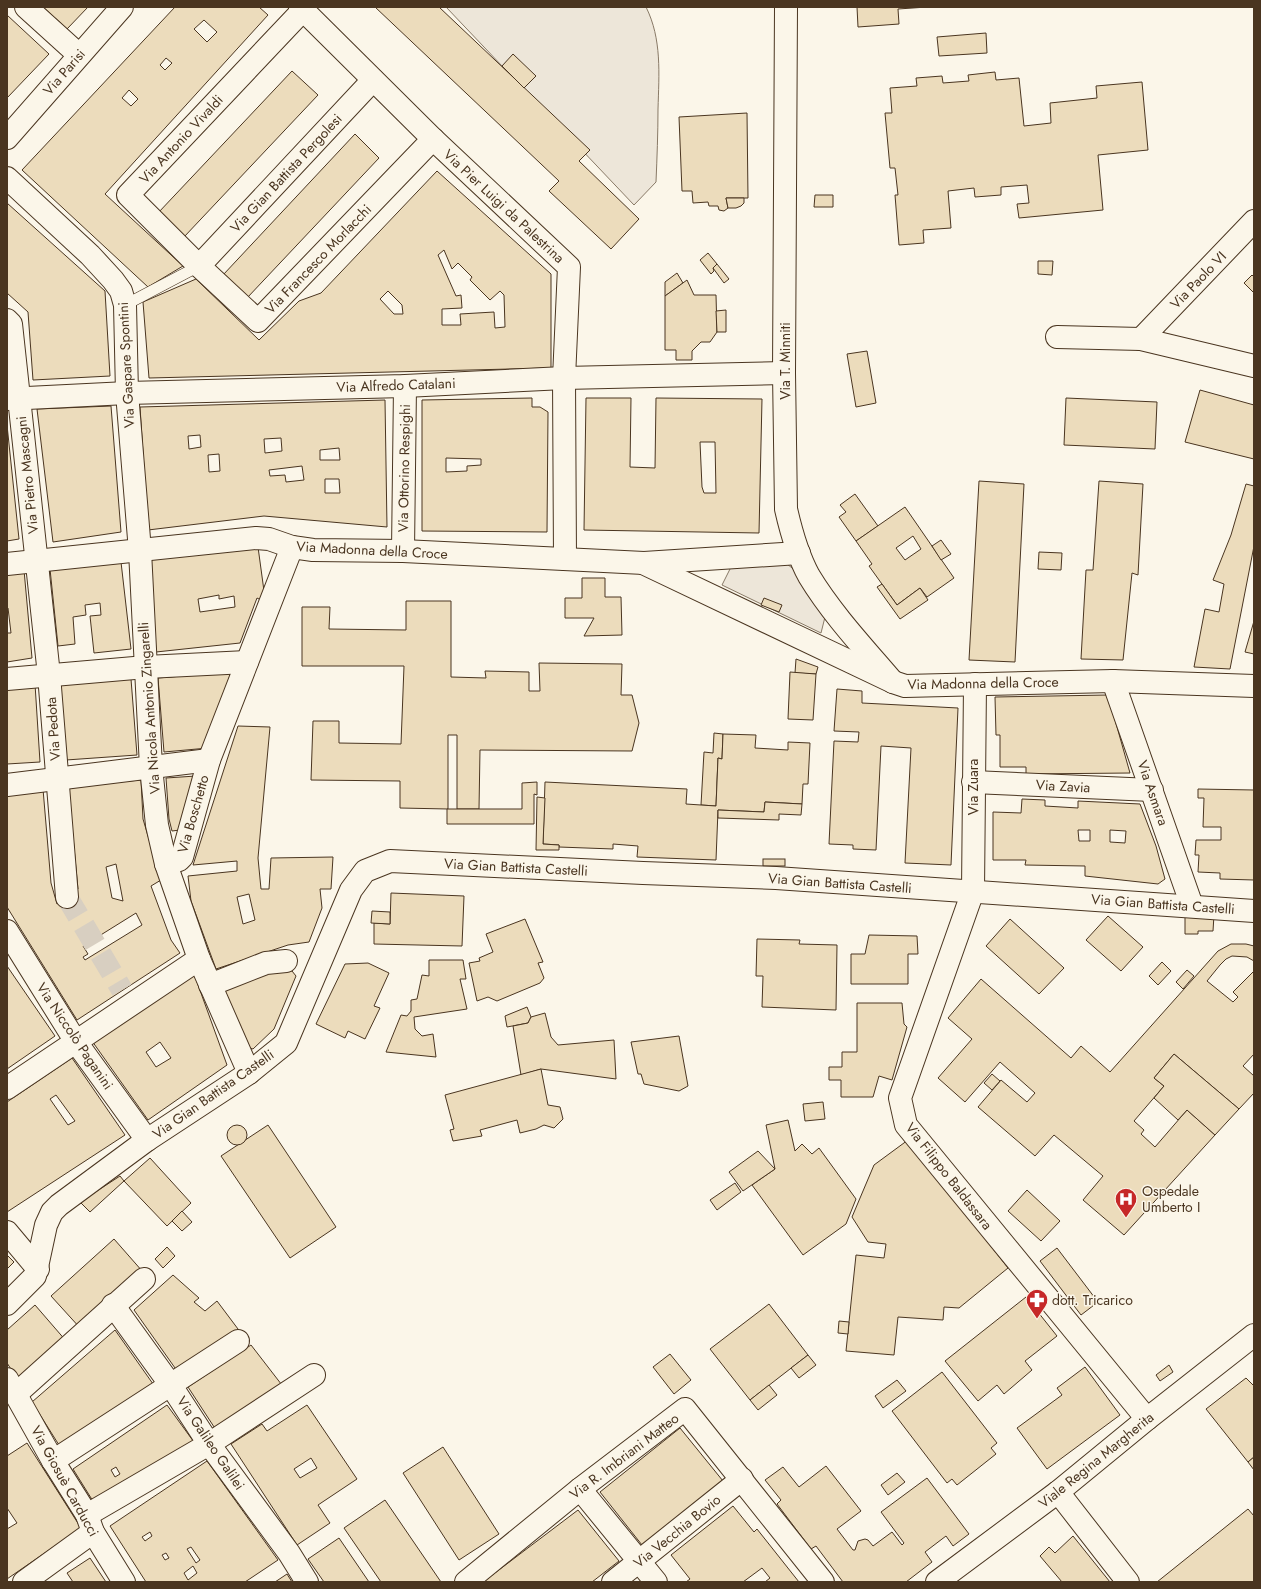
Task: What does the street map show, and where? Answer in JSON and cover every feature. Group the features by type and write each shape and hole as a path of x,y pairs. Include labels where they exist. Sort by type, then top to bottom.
{"street":[{"path":"26,7 79,55"},
{"name":"Via Parisi","path":"7,138 122,7"},
{"name":"Via T. Minniti","path":"786,7 784,373 786,509 790,528 809,575 831,606 892,682"},
{"name":"Via Pier Luigi da Palestrina","path":"301,9 434,139 569,267 564,378 565,559"},
{"name":"Via Antonio Vivaldi","path":"199,266 128,195 301,9"},
{"name":"Via Gian Battista Pergolesi","path":"199,266 373,80"},
{"name":"Via Francesco Morlacchi","path":"199,266 258,320 434,139"},
{"name":"Via Gaspare Spontini","path":"7,178 90,255 121,291 125,305 127,393 140,551"},
{"name":"Via Paolo VI","path":"1141,339 1254,221"},
{"name":"Via Pietro Mascagni","path":"7,320 11,324 13,399 36,561"},
{"path":"1057,337 1141,339 1254,366"},
{"name":"Via Alfredo Catalani","path":"13,399 127,393 405,386 564,378 784,373"},
{"name":"Via Ottorino Respighi","path":"403,551 405,386"},
{"name":"Via Madonna della Croce","path":"7,564 256,538 269,539 292,547 313,550 403,551 644,563 799,553"},
{"name":"Via Boschetto","path":"249,1073 198,959 166,864 179,860 182,856 209,760 292,547"},
{"name":"Via Nicola Antonio Zingarelli","path":"140,551 151,767 157,825 166,864"},
{"name":"Via Pedota","path":"36,561 49,674 56,778 67,897"},
{"name":"Via Madonna della Croce","path":"644,563 892,682 905,686 1113,681 1254,686"},
{"path":"7,679 49,674 146,667 247,662"},
{"name":"Via Asmara","path":"1113,681 1192,906"},
{"name":"Via Zuara","path":"973,891 974,684"},
{"path":"7,785 209,760"},
{"name":"Via Zavia","path":"973,782 1152,790"},
{"name":"Via Gian Battista Castelli","path":"7,1304 35,1276 38,1269 46,1225 52,1212 64,1200 146,1140 249,1073 286,1043 351,890 365,871 390,861 776,878 1254,911"},
{"name":"Via Filippo Baldassara","path":"973,891 900,1098 906,1125 1147,1419"},
{"name":"Via Niccolò Paganini","path":"7,931 76,1042 146,1140"},
{"path":"7,1088 76,1042 127,997 198,959"},
{"path":"210,985 266,963 286,961"},
{"path":"7,1232 38,1269"},
{"path":"12,1386 144,1279"},
{"name":"Via Galileo Galilei","path":"113,1305 170,1384 209,1444 288,1553 307,1582"},
{"name":"Viale Regina Margherita","path":"937,1582 1058,1492 1147,1419 1254,1335"},
{"path":"53,1462 238,1340"},
{"path":"24,1582 90,1524 314,1375"},
{"name":"Via Giosuè Carducci","path":"12,1386 53,1462 124,1582"},
{"name":"Via R. Imbriani Matteo","path":"466,1582 580,1489 685,1409 822,1582"},
{"name":"Via Vecchia Bovio","path":"613,1582 742,1480"},
{"path":"580,1489 656,1582"},
{"path":"1058,1492 1128,1582"}],"lane":[{"path":"125,305 199,266"}],"shaded area":[{"path":"446,7 646,7 655,32 658,57 659,83 656,182 634,205"},
{"path":"787,564 801,575 826,613 821,633 722,585 732,565"}],"building":[{"path":"43,7 88,7 67,29"},
{"path":"175,7 259,7 268,15 105,194 183,266 148,287 22,170","holes":["204,20 217,32 207,42 194,29","166,58 172,63 165,70 160,65","129,90 138,99 131,106 122,98"]},
{"path":"375,7 439,7 590,150 579,161 639,219 611,249 549,191 559,181"},
{"path":"857,7 927,7 898,9 899,24 858,27"},
{"path":"7,15 49,54 7,98"},
{"path":"986,33 987,53 939,56 937,37"},
{"path":"513,54 536,76 524,88 502,66"},
{"path":"292,71 318,95 184,237 158,213"},
{"path":"995,72 996,80 1019,78 1024,126 1051,123 1050,103 1097,98 1096,86 1142,82 1148,150 1098,155 1103,210 1019,218 1017,204 1029,203 1027,185 1001,187 1001,195 975,197 974,188 948,191 951,228 923,230 924,243 899,245 895,195 898,195 895,168 890,168 885,113 892,113 890,88 917,86 916,78 942,76 943,83 969,81 968,75"},
{"path":"747,113 748,198 726,198 728,208 724,211 719,210 718,206 709,206 708,202 693,203 692,191 682,191 679,117"},
{"path":"355,134 379,158 247,298 223,275"},
{"path":"437,171 551,274 551,368 149,378 143,302 196,279 259,340 299,301 321,293","holes":["444,250 452,269 458,263 472,277 470,280 490,300 500,291 504,295 505,327 495,328 494,312 460,314 461,325 442,325 442,309 462,308 461,295 456,296 438,255","388,291 402,305 403,314 394,314 380,299"]},
{"path":"815,195 833,195 833,207 814,207"},
{"path":"726,198 744,198 744,203 736,208 728,208"},
{"path":"7,203 105,291 110,376 33,380 28,312 7,293"},
{"path":"708,253 717,264 713,268 714,271 711,274 700,260"},
{"path":"1038,261 1053,261 1052,275 1038,274"},
{"path":"717,264 729,279 724,283 713,268"},
{"path":"677,273 683,283 665,296 665,282"},
{"path":"1252,275 1254,277 1254,293 1244,283"},
{"path":"687,280 694,295 716,295 717,332 710,342 701,342 692,351 692,360 676,360 676,350 665,350 665,296"},
{"path":"726,310 726,332 717,332 716,311"},
{"path":"867,351 876,403 856,407 847,354"},
{"path":"1200,390 1254,405 1254,459 1185,442"},
{"path":"532,398 532,407 540,407 548,412 547,532 422,531 422,400","holes":["446,458 481,459 481,465 467,466 467,471 446,472"]},
{"path":"586,398 631,398 630,467 655,468 656,398 762,399 759,533 584,530","holes":["700,442 715,442 716,493 704,493 702,487"]},
{"path":"1066,398 1157,402 1155,449 1064,445"},
{"path":"385,400 387,527 264,516 148,530 140,407","holes":["200,435 201,447 189,449 188,436","281,438 282,451 265,453 264,439","339,448 340,460 320,460 320,450","219,454 220,471 209,472 208,455","302,466 304,480 286,482 285,475 270,476 269,470","325,479 339,479 340,493 325,493"]},
{"path":"111,406 121,532 53,542 37,409"},
{"path":"7,425 19,539 7,541"},
{"path":"979,481 1024,484 1015,662 969,660"},
{"path":"1099,481 1143,484 1138,575 1132,573 1123,660 1081,659 1086,570 1093,570"},
{"path":"1246,484 1254,486 1254,546 1230,669 1194,667 1205,609 1219,612 1224,584 1213,580 1231,535"},
{"path":"855,494 878,526 856,541 839,517 846,512 840,505"},
{"path":"905,507 954,578 927,597 920,588 897,605 869,566 872,564 856,541","holes":["913,536 921,549 905,560 896,548"]},
{"path":"941,540 951,554 941,560 932,546"},
{"path":"258,547 264,591 261,600 257,598 240,643 156,652 150,559","holes":["219,595 219,599 234,596 235,607 200,612 198,599"]},
{"path":"1039,552 1062,553 1061,570 1038,569"},
{"path":"121,562 131,649 94,653 90,616 101,615 100,603 85,605 86,615 73,617 75,644 58,646 50,569"},
{"path":"24,570 32,658 7,662 7,633 11,633 7,608 7,573"},
{"path":"582,578 605,578 605,597 621,597 622,635 584,636 594,618 565,618 565,598 582,598"},
{"path":"882,584 897,605 920,588 928,600 900,619 877,587"},
{"path":"764,598 782,605 779,612 761,605"},
{"path":"406,601 451,601 451,677 486,678 485,671 529,672 529,691 540,691 539,663 622,664 621,695 632,695 639,723 632,751 480,750 479,809 457,809 457,735 448,735 448,809 400,808 400,781 311,780 313,721 339,721 339,743 401,744 404,666 302,666 302,607 330,607 329,629 406,630"},
{"path":"1254,621 1254,654 1245,652"},
{"path":"796,659 818,667 816,674 795,673"},
{"path":"231,672 208,748 164,752 158,678"},
{"path":"790,672 816,674 813,720 788,719"},
{"path":"131,679 137,755 66,760 60,685"},
{"path":"35,684 40,762 7,764 7,687"},
{"path":"837,689 862,691 862,703 958,708 951,865 905,863 911,748 881,746 876,850 853,849 853,845 829,844 834,741 858,742 859,732 834,731"},
{"path":"1108,695 1130,773 1026,774 1026,767 1000,767 1000,735 996,735 995,697"},
{"path":"238,726 270,727 258,858 261,889 269,889 271,858 333,857 331,889 320,889 322,908 309,942 288,945 216,969 191,901 188,876 237,871 237,861 193,865","holes":["249,894 255,920 243,924 237,897"]},
{"path":"714,733 723,734 722,759 718,758 716,806 701,805 704,752 713,753"},
{"path":"723,734 756,735 755,748 788,750 788,742 810,743 808,784 803,784 802,804 765,802 764,812 718,810 716,860 637,857 638,846 613,844 613,849 559,847 559,845 543,844 545,782 687,789 686,804 716,806 718,758 722,759"},
{"path":"196,776 180,830 172,831 169,819 166,778"},
{"path":"141,780 143,819 161,880 151,886 171,940 180,953 77,1020 7,907 7,792 43,789 51,883 57,904 78,889 68,786","holes":["116,864 123,901 112,898 106,867","136,913 142,925 85,960 83,957 88,954 83,946"]},
{"path":"537,782 537,795 534,794 534,824 447,824 447,809 522,809 522,783"},
{"path":"1198,789 1254,790 1254,880 1220,879 1220,873 1198,872 1199,855 1195,855 1196,840 1221,840 1221,827 1203,827 1204,798 1198,798"},
{"path":"537,797 545,798 543,844 559,845 559,850 536,850"},
{"path":"1022,799 1045,800 1045,806 1078,808 1078,801 1140,804 1156,846 1165,879 1158,884 1085,876 1085,866 1025,865 1026,860 993,860 993,812 1021,813","holes":["1078,830 1090,830 1090,841 1079,841","1110,830 1126,831 1125,843 1110,842"]},
{"path":"765,802 802,804 801,815 779,814 779,820 718,818 718,810 764,812"},
{"path":"763,859 785,859 785,866 763,866"},
{"path":"391,893 464,896 462,946 374,944 374,923 390,924"},
{"path":"372,911 390,912 390,924 371,923"},
{"path":"1185,915 1214,915 1213,931 1198,931 1198,934 1185,934"},
{"path":"1108,916 1143,947 1121,971 1086,940"},
{"path":"525,919 543,962 538,963 544,978 540,983 497,1001 488,997 477,1001 469,963 480,961 479,958 493,952 486,934"},
{"path":"1010,919 1064,968 1039,994 986,946"},
{"path":"869,935 917,936 918,954 908,954 908,984 851,984 851,954 865,954"},
{"path":"757,939 800,940 799,944 837,945 836,1010 762,1007 763,976 756,976"},
{"path":"1231,944 1246,944 1254,946 1254,961 1247,957 1232,956 1220,965 1207,981 1233,1002 1238,997 1233,992 1254,971 1254,1054 1243,1066 1254,1076 1254,1093 1239,1109 1174,1054 1154,1078 1164,1086 1134,1121 1144,1130 1141,1134 1155,1147 1187,1110 1215,1135 1124,1235 1083,1200 1103,1176 1054,1135 1035,1156 978,1107 1001,1080 1027,1102 1035,1093 1000,1062 965,1102 938,1078 972,1039 948,1018 981,979 1071,1058 1081,1046 1110,1072 1218,951"},
{"path":"429,960 463,960 466,979 460,979 467,1009 414,1017 415,1029 422,1036 433,1034 436,1057 386,1052 401,1015 407,1016 411,1011 411,1000 417,999 422,975 429,976"},
{"path":"1162,962 1171,971 1158,985 1149,976"},
{"path":"368,963 389,973 374,1006 380,1008 365,1039 348,1031 345,1038 316,1024 345,964"},
{"path":"7,966 55,1036 7,1069"},
{"path":"278,970 292,971 296,976 274,1029 253,1049 246,1047 224,990"},
{"path":"1187,970 1194,976 1183,989 1176,982"},
{"path":"193,971 227,1065 148,1120 92,1041","holes":["160,1042 171,1058 156,1067 146,1052"]},
{"path":"857,1003 902,1003 904,1024 907,1027 892,1080 879,1076 873,1097 841,1097 841,1080 829,1080 829,1067 842,1067 842,1052 857,1052"},
{"path":"527,1007 531,1017 528,1023 507,1027 505,1016"},
{"path":"545,1013 551,1037 558,1045 614,1040 616,1079 541,1069 521,1075 513,1026 528,1023 531,1017"},
{"path":"679,1036 688,1086 679,1091 644,1084 641,1074 638,1074 631,1042"},
{"path":"1174,1054 1239,1109 1215,1135 1187,1110 1178,1120 1154,1098 1164,1086 1154,1078"},
{"path":"72,1058 125,1135 7,1212 7,1102","holes":["56,1095 75,1121 68,1125 50,1099"]},
{"path":"541,1069 548,1105 560,1107 563,1119 554,1128 544,1125 536,1129 520,1133 517,1120 480,1130 482,1136 453,1141 450,1130 454,1129 445,1095"},
{"path":"992,1074 1000,1081 992,1090 984,1083"},
{"path":"823,1102 825,1119 805,1121 803,1104"},
{"path":"788,1120 795,1151 802,1144 812,1154 819,1148 856,1199 846,1224 803,1255 752,1185 775,1169 766,1125"},
{"path":"237,1125 244,1128 247,1135 244,1142 237,1145 230,1142 227,1135 230,1128"},
{"path":"268,1125 336,1227 290,1258 221,1156"},
{"path":"908,1140 1008,1268 959,1308 944,1307 943,1320 898,1317 894,1355 846,1351 856,1255 884,1258 886,1244 868,1242 852,1217 874,1165"},
{"path":"758,1151 775,1169 743,1191 729,1172"},
{"path":"150,1158 191,1203 167,1226 124,1181"},
{"path":"120,1176 124,1181 90,1212 80,1202"},
{"path":"735,1183 741,1192 717,1210 710,1200"},
{"path":"1027,1190 1060,1221 1041,1241 1008,1211"},
{"path":"182,1211 192,1222 182,1231 172,1221"},
{"path":"114,1239 143,1272 81,1329 51,1296"},
{"path":"167,1247 175,1256 163,1268 155,1259"},
{"path":"1057,1248 1098,1302 1081,1315 1040,1261"},
{"path":"7,1255 14,1262 7,1269"},
{"path":"173,1275 199,1298 194,1302 205,1311 217,1301 241,1333 180,1375 134,1310"},
{"path":"1026,1297 1057,1336 1025,1361 1032,1370 1004,1394 997,1385 978,1401 945,1361"},
{"path":"769,1304 808,1355 750,1400 710,1349"},
{"path":"35,1305 67,1342 20,1383 7,1363 7,1330"},
{"path":"839,1321 849,1322 848,1334 838,1333"},
{"path":"115,1330 158,1391 64,1453 32,1402"},
{"path":"251,1345 285,1389 218,1433 188,1387"},
{"path":"670,1354 691,1380 674,1394 653,1367"},
{"path":"808,1355 816,1365 799,1378 791,1368"},
{"path":"1169,1365 1173,1372 1160,1381 1156,1375"},
{"path":"1085,1367 1120,1415 1047,1469 1017,1428 1062,1395 1057,1388"},
{"path":"942,1372 997,1443 991,1448 996,1454 957,1485 952,1479 947,1483 892,1411"},
{"path":"1246,1378 1254,1386 1254,1457 1248,1462 1206,1409"},
{"path":"897,1380 906,1391 883,1408 875,1396"},
{"path":"769,1385 777,1395 758,1410 750,1400"},
{"path":"167,1405 199,1449 101,1514 73,1469","holes":["116,1467 120,1474 115,1477 111,1470"]},
{"path":"307,1405 357,1479 318,1505 330,1523 297,1545 231,1444 262,1424 267,1431","holes":["311,1458 317,1468 300,1478 294,1469"]},
{"path":"680,1428 723,1481 642,1545 600,1492"},
{"path":"27,1443 81,1528 7,1579 7,1529 17,1523 7,1508 7,1456"},
{"path":"443,1447 499,1534 459,1560 403,1473"},
{"path":"1254,1457 1254,1470 1248,1462"},
{"path":"207,1461 278,1560 245,1582 146,1582 110,1526","holes":["150,1532 152,1536 145,1541 142,1537","191,1547 200,1560 196,1563 187,1549","166,1553 169,1558 165,1560 162,1555","193,1566 197,1573 188,1580 184,1573"]},
{"path":"826,1466 861,1511 837,1529 853,1550 855,1550 858,1541 865,1539 868,1540 873,1546 892,1532 902,1545 904,1543 881,1512 927,1478 969,1534 953,1546 946,1536 925,1552 932,1562 906,1582 843,1582 816,1546 811,1549 777,1504 781,1500 765,1480 783,1467 799,1487"},
{"path":"897,1473 905,1482 888,1495 881,1485"},
{"path":"385,1500 441,1582 381,1582 344,1528"},
{"path":"733,1506 754,1532 757,1529 799,1582 765,1582 770,1578 762,1568 743,1582 686,1582 690,1579 671,1555"},
{"path":"1248,1509 1254,1516 1254,1582 1157,1582"},
{"path":"578,1510 619,1561 592,1582 483,1582"},
{"path":"1073,1536 1110,1582 1062,1582 1040,1556 1049,1547 1055,1553"},
{"path":"339,1538 369,1582 324,1582 308,1559"},
{"path":"90,1558 106,1582 73,1582 67,1573"},
{"path":"287,1574 292,1582 275,1582"}],"tunnel":[{"path":"67,897 122,990"}],"place":[{"name":"Ospedale Umberto I","path":"1126,1218"},
{"name":"dott. Tricarico","path":"1037,1320"}]}
